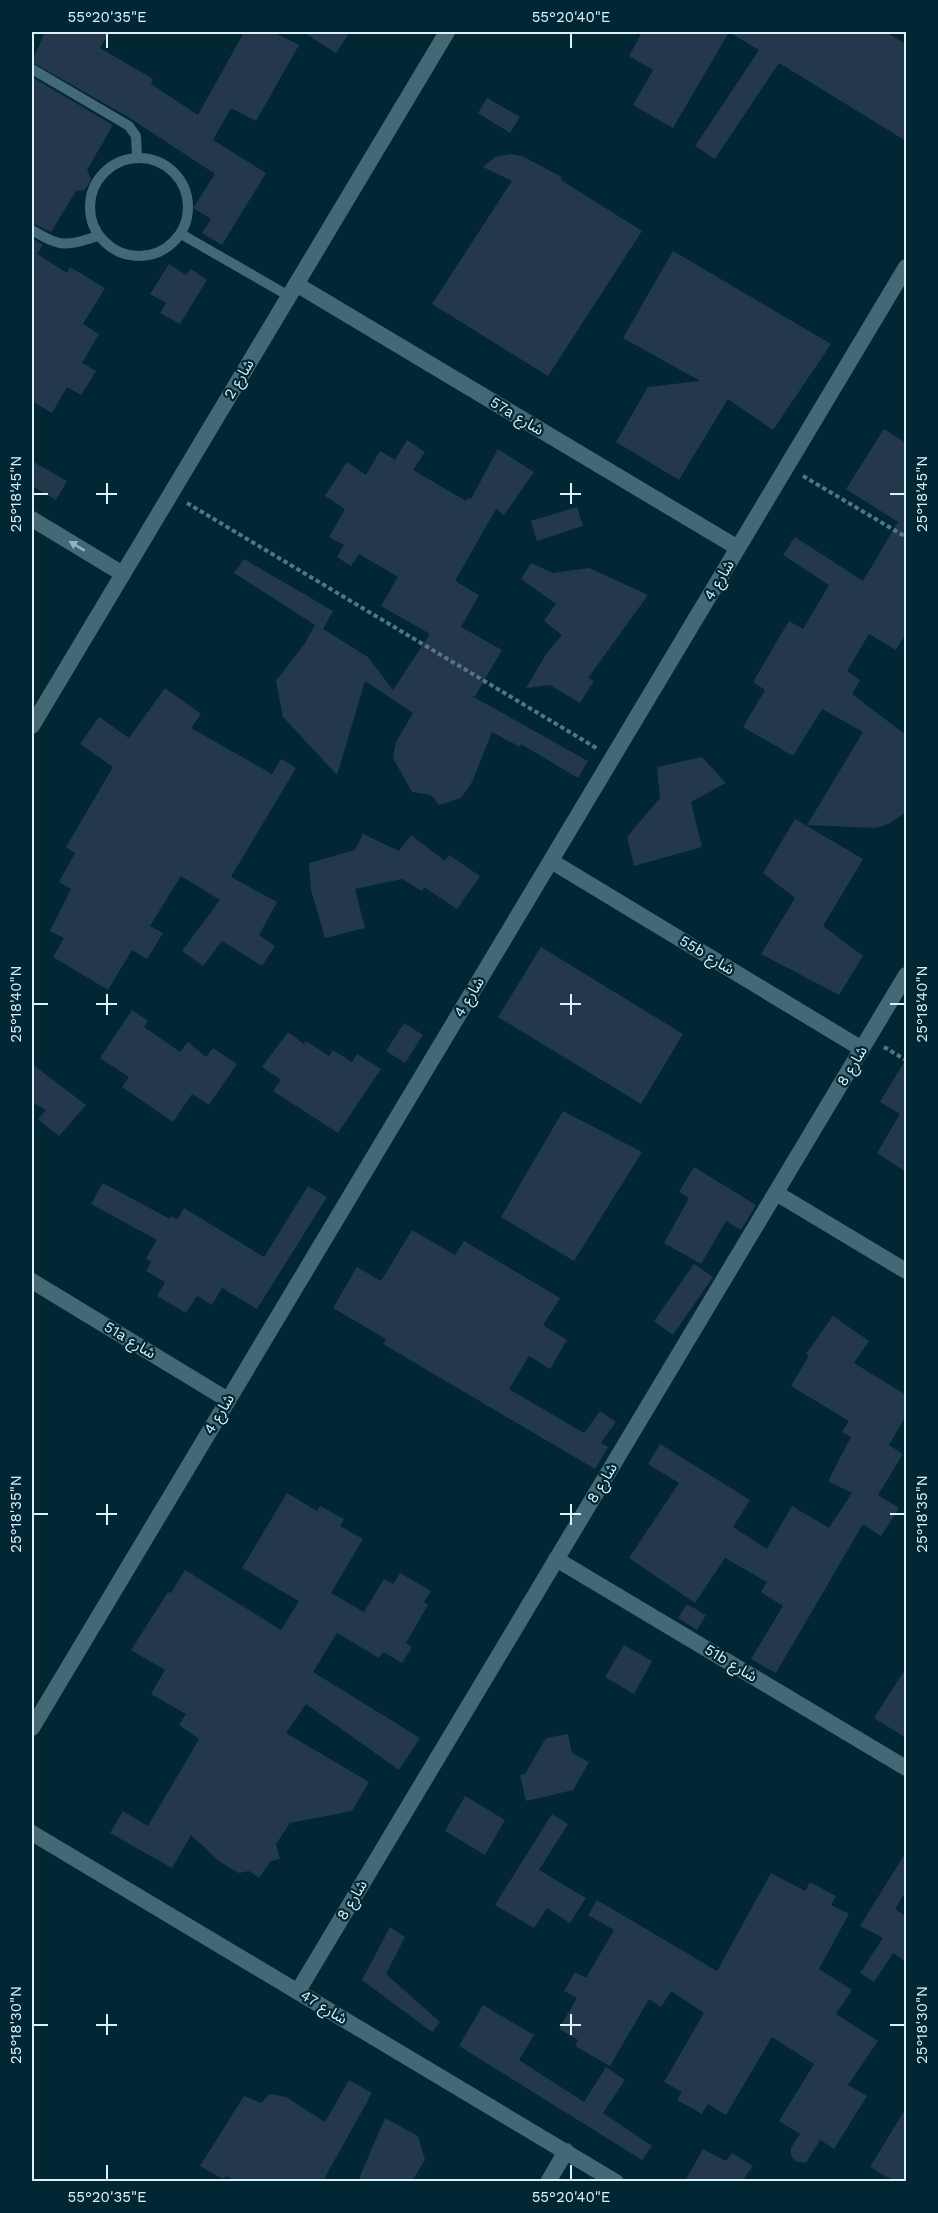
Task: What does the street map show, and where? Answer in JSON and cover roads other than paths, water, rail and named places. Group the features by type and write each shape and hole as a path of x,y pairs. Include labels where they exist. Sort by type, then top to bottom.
{"street":[{"name":"شارع 2","path":"33,720 123,574 447,32"},
{"name":"شارع 4","path":"32,1728 906,267"},
{"name":"57a شارع","path":"292,290 738,548"},
{"path":"32,519 123,574"},
{"name":"55b شارع","path":"551,861 866,1043"},
{"name":"شارع 8","path":"297,1991 906,975"},
{"path":"776,1193 906,1271"},
{"name":"51a شارع","path":"32,1281 228,1400"},
{"name":"51b شارع","path":"556,1559 906,1768"},
{"name":"شارع 47","path":"32,1833 616,2181"},
{"path":"548,2181 566,2151"}],"lane":[{"path":"32,69 129,126 136,135 138,157"},
{"path":"138,157 153,159 166,166 178,176 186,189 189,204 187,220 181,234 170,246 156,254 124,255 110,247 98,236 91,222 89,207 95,185 109,167 138,157"},
{"path":"32,230 50,241 65,245 98,236"},
{"path":"181,234 292,290"}]}
